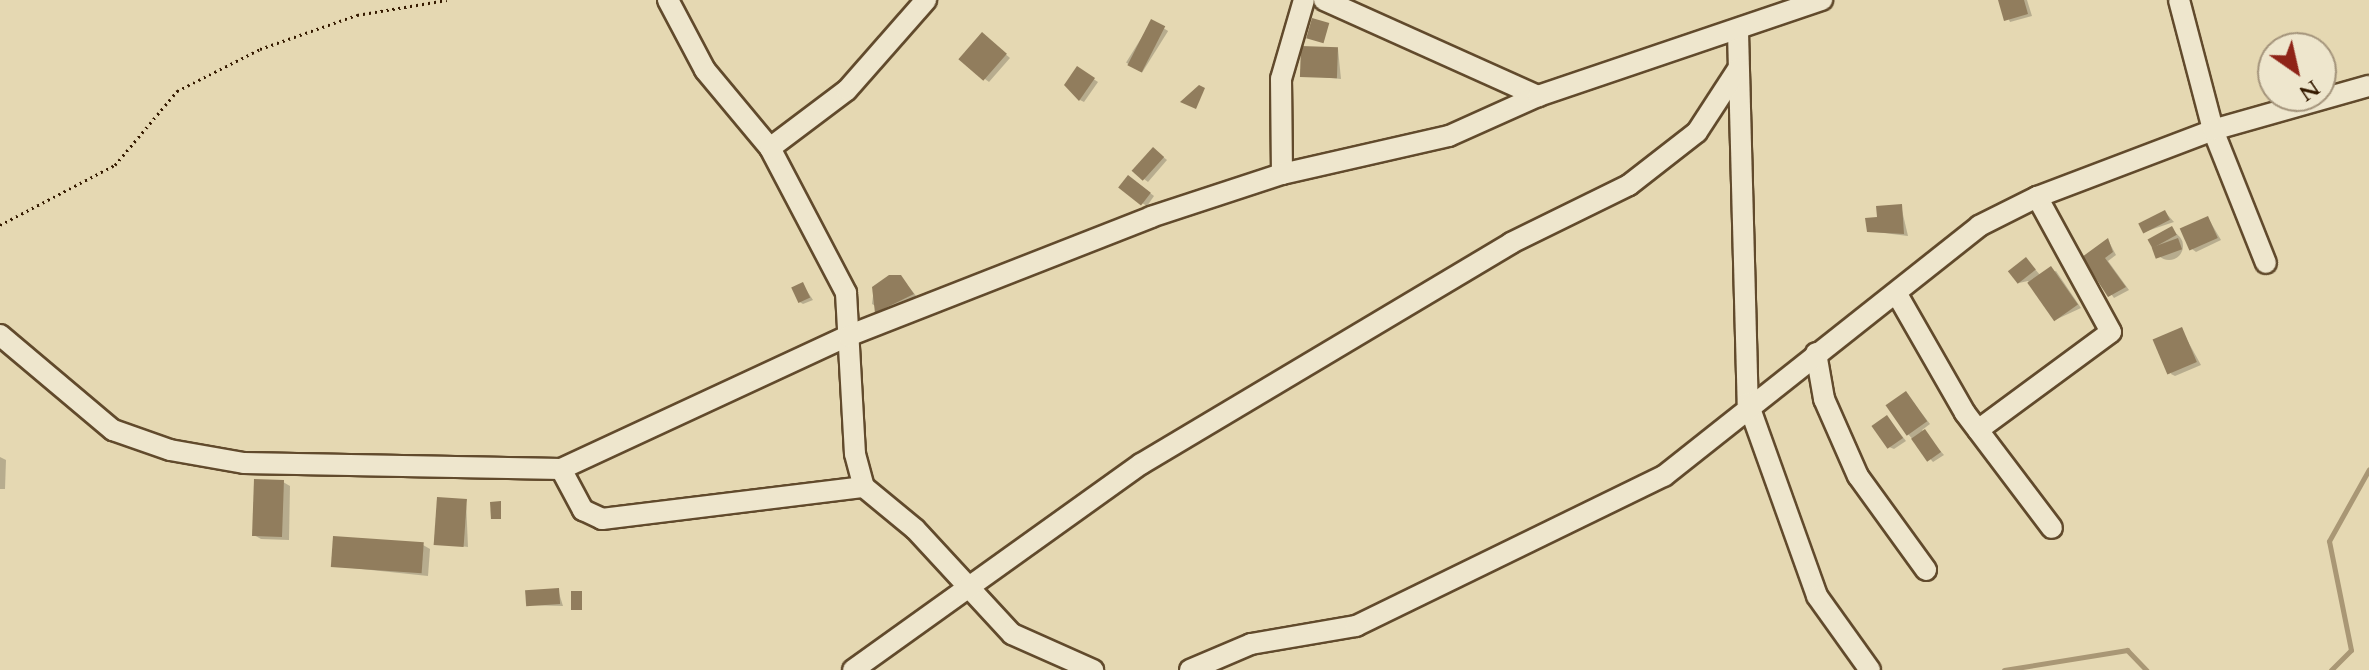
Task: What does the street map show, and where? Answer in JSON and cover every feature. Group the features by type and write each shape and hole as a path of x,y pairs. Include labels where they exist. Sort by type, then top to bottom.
{"street":[{"path":"668,0 705,70 770,148 846,293 864,487 973,590 1012,634 1093,670"},
{"path":"770,148 847,90 926,0"},
{"path":"1282,174 1281,79 1304,0"},
{"path":"1324,0 1538,96"},
{"path":"0,335 113,430 170,450 244,463 561,469 848,336 1151,217 1282,174 1449,136 1538,96 1738,32 1822,0"},
{"path":"2179,0 2213,130 2266,263"},
{"path":"1738,32 1748,403 1817,596 1870,670"},
{"path":"853,670 973,590 1141,464 1511,243 1629,185 1697,132 1738,69"},
{"path":"1190,670 1251,644 1356,626 1664,476 1748,403 1898,296 1979,226 2037,197 2213,130 2369,86"},
{"path":"1978,430 2111,332 2037,197"},
{"path":"1898,296 1978,430 2052,528"},
{"path":"1816,353 1824,399 1858,476 1926,570"},
{"path":"561,469 583,510 602,519 864,487"}],"path":[{"path":"0,225 115,165 191,84 357,15 447,0"}],"building":[{"path":"1998,0 2024,0 2028,14 2004,21"},
{"path":"1312,18 1329,23 1324,43 1306,38"},
{"path":"1151,19 1165,26 1142,73 1127,65"},
{"path":"982,32 1007,54 983,81 958,59"},
{"path":"1301,46 1338,47 1337,78 1300,77"},
{"path":"1077,66 1095,78 1079,101 1064,85"},
{"path":"1199,85 1205,88 1196,109 1180,102"},
{"path":"1153,147 1164,157 1143,181 1132,171"},
{"path":"1128,175 1151,193 1141,205 1118,188"},
{"path":"1902,204 1904,234 1867,232 1865,218 1877,217 1876,206"},
{"path":"2165,210 2170,220 2143,233 2138,224"},
{"path":"2208,216 2218,238 2189,251 2180,229"},
{"path":"2172,226 2177,235 2152,248 2148,240"},
{"path":"2108,238 2113,252 2105,258 2126,287 2108,297 2082,257"},
{"path":"2178,238 2182,249 2156,259 2152,248"},
{"path":"2026,257 2036,270 2018,284 2008,271"},
{"path":"2051,266 2078,305 2054,321 2027,283"},
{"path":"889,275 901,275 914,294 875,313 872,287"},
{"path":"803,282 810,297 798,303 791,287"},
{"path":"2182,327 2197,362 2167,374 2153,340"},
{"path":"1906,391 1927,421 1907,436 1886,405"},
{"path":"1887,415 1903,438 1887,449 1871,426"},
{"path":"1925,429 1941,452 1927,462 1911,439"},
{"path":"254,479 284,480 282,537 252,536"},
{"path":"437,497 467,499 464,547 434,545"},
{"path":"501,501 501,519 491,519 490,502"},
{"path":"333,536 424,542 422,573 331,567"},
{"path":"559,588 560,604 526,606 525,590"},
{"path":"571,591 582,591 582,610 571,610"}],"waterway":[{"path":"2331,670 2351,650 2329,541 2369,469"},
{"path":"2004,670 2127,650 2146,670"}]}
